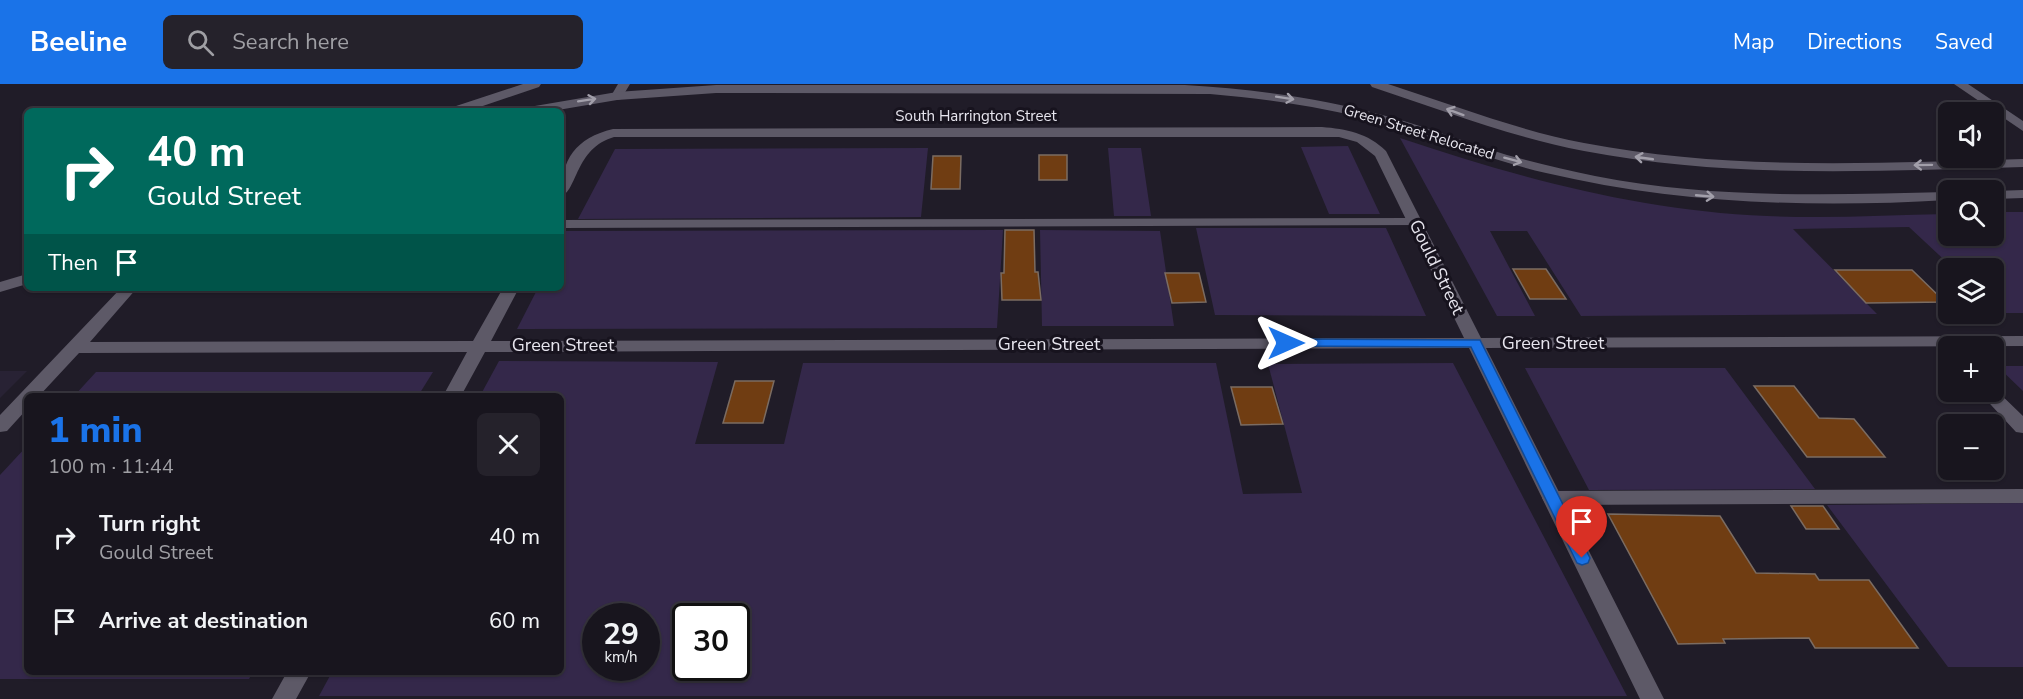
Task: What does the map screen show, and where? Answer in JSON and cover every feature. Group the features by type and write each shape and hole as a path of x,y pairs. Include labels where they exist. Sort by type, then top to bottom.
{"street":[{"path":"464,108 535,84"},
{"name":"Green Street Relocated","path":"1376,84 1475,119 1526,134 1600,151 1676,162 1777,168 2023,163"},
{"path":"1960,84 2023,127"},
{"name":"Green Street Relocated","path":"542,108 621,90 1185,89 1285,97 1344,109 1504,158 1637,187 1689,194 1780,201 1938,196"},
{"name":"South Harrington Street","path":"564,186 584,146 596,137 613,133 1322,131 1355,135"},
{"name":"Gould Street","path":"1355,135 1369,142 1381,154 1652,699"},
{"path":"2004,195 2023,194"},
{"path":"564,224 1415,222"},
{"path":"0,287 24,280"},
{"path":"32,393 126,291"},
{"path":"454,393 510,291"},
{"name":"Green Street","path":"2004,343 2023,342"},
{"name":"Green Street","path":"75,348 1475,343 1938,347"},
{"path":"0,426 24,401"},
{"path":"1998,402 2023,427"},
{"path":"1552,498 2023,496"},
{"path":"284,699 296,675"}],"shaded area":[{"path":"1400,138 1535,179 1626,200 1673,207 1720,213 1790,217 1938,214 1938,246 2004,246 2004,212 2023,212 2023,313 2004,313 2004,258 1942,258 1909,227 1793,229 1877,314 1581,316 1527,231 1490,231 1535,316 1497,316"},
{"path":"1348,146 1380,214 1329,214 1301,147"},
{"path":"928,148 921,217 578,219 615,149"},
{"path":"1108,148 1141,148 1151,216 1114,216"},
{"path":"1196,228 1386,228 1426,316 1215,315"},
{"path":"1003,230 997,328 517,329 536,291 564,291 564,235 566,231"},
{"path":"1040,230 1160,231 1174,326 1042,326"},
{"path":"499,361 718,362 695,444 784,444 803,363 1216,363 1243,494 1302,493 1268,364 1453,363 1627,696 319,696 330,675 564,675 564,393 482,393"},
{"path":"2004,366 2023,366 2023,391 2004,373"},
{"path":"1525,368 1725,368 1815,489 1589,490"},
{"path":"0,371 27,371 0,398"},
{"path":"96,372 433,372 420,393 77,393"},
{"path":"24,449 24,675 251,675 249,679 0,679 0,475"},
{"path":"2023,503 2023,667 1948,667 1827,505"}],"building":[{"path":"1039,155 1067,155 1067,180 1039,180"},
{"path":"933,156 961,156 960,189 931,189"},
{"path":"1005,230 1034,230 1035,272 1038,272 1041,300 1002,300 1001,273 1004,273"},
{"path":"1513,269 1546,269 1566,299 1530,299"},
{"path":"1835,270 1912,270 1938,295 1938,302 1866,303"},
{"path":"1165,273 1199,273 1206,302 1172,303"},
{"path":"735,381 774,381 763,423 723,423"},
{"path":"1754,386 1794,386 1819,418 1854,419 1885,457 1807,457"},
{"path":"1231,387 1272,387 1283,424 1241,425"},
{"path":"1791,506 1823,506 1839,529 1806,529"},
{"path":"1608,514 1720,516 1756,573 1815,574 1819,580 1869,580 1918,648 1815,648 1809,638 1723,639 1725,643 1678,644"}],"route":[{"path":"1286,343 1475,343 1582,558"}]}
